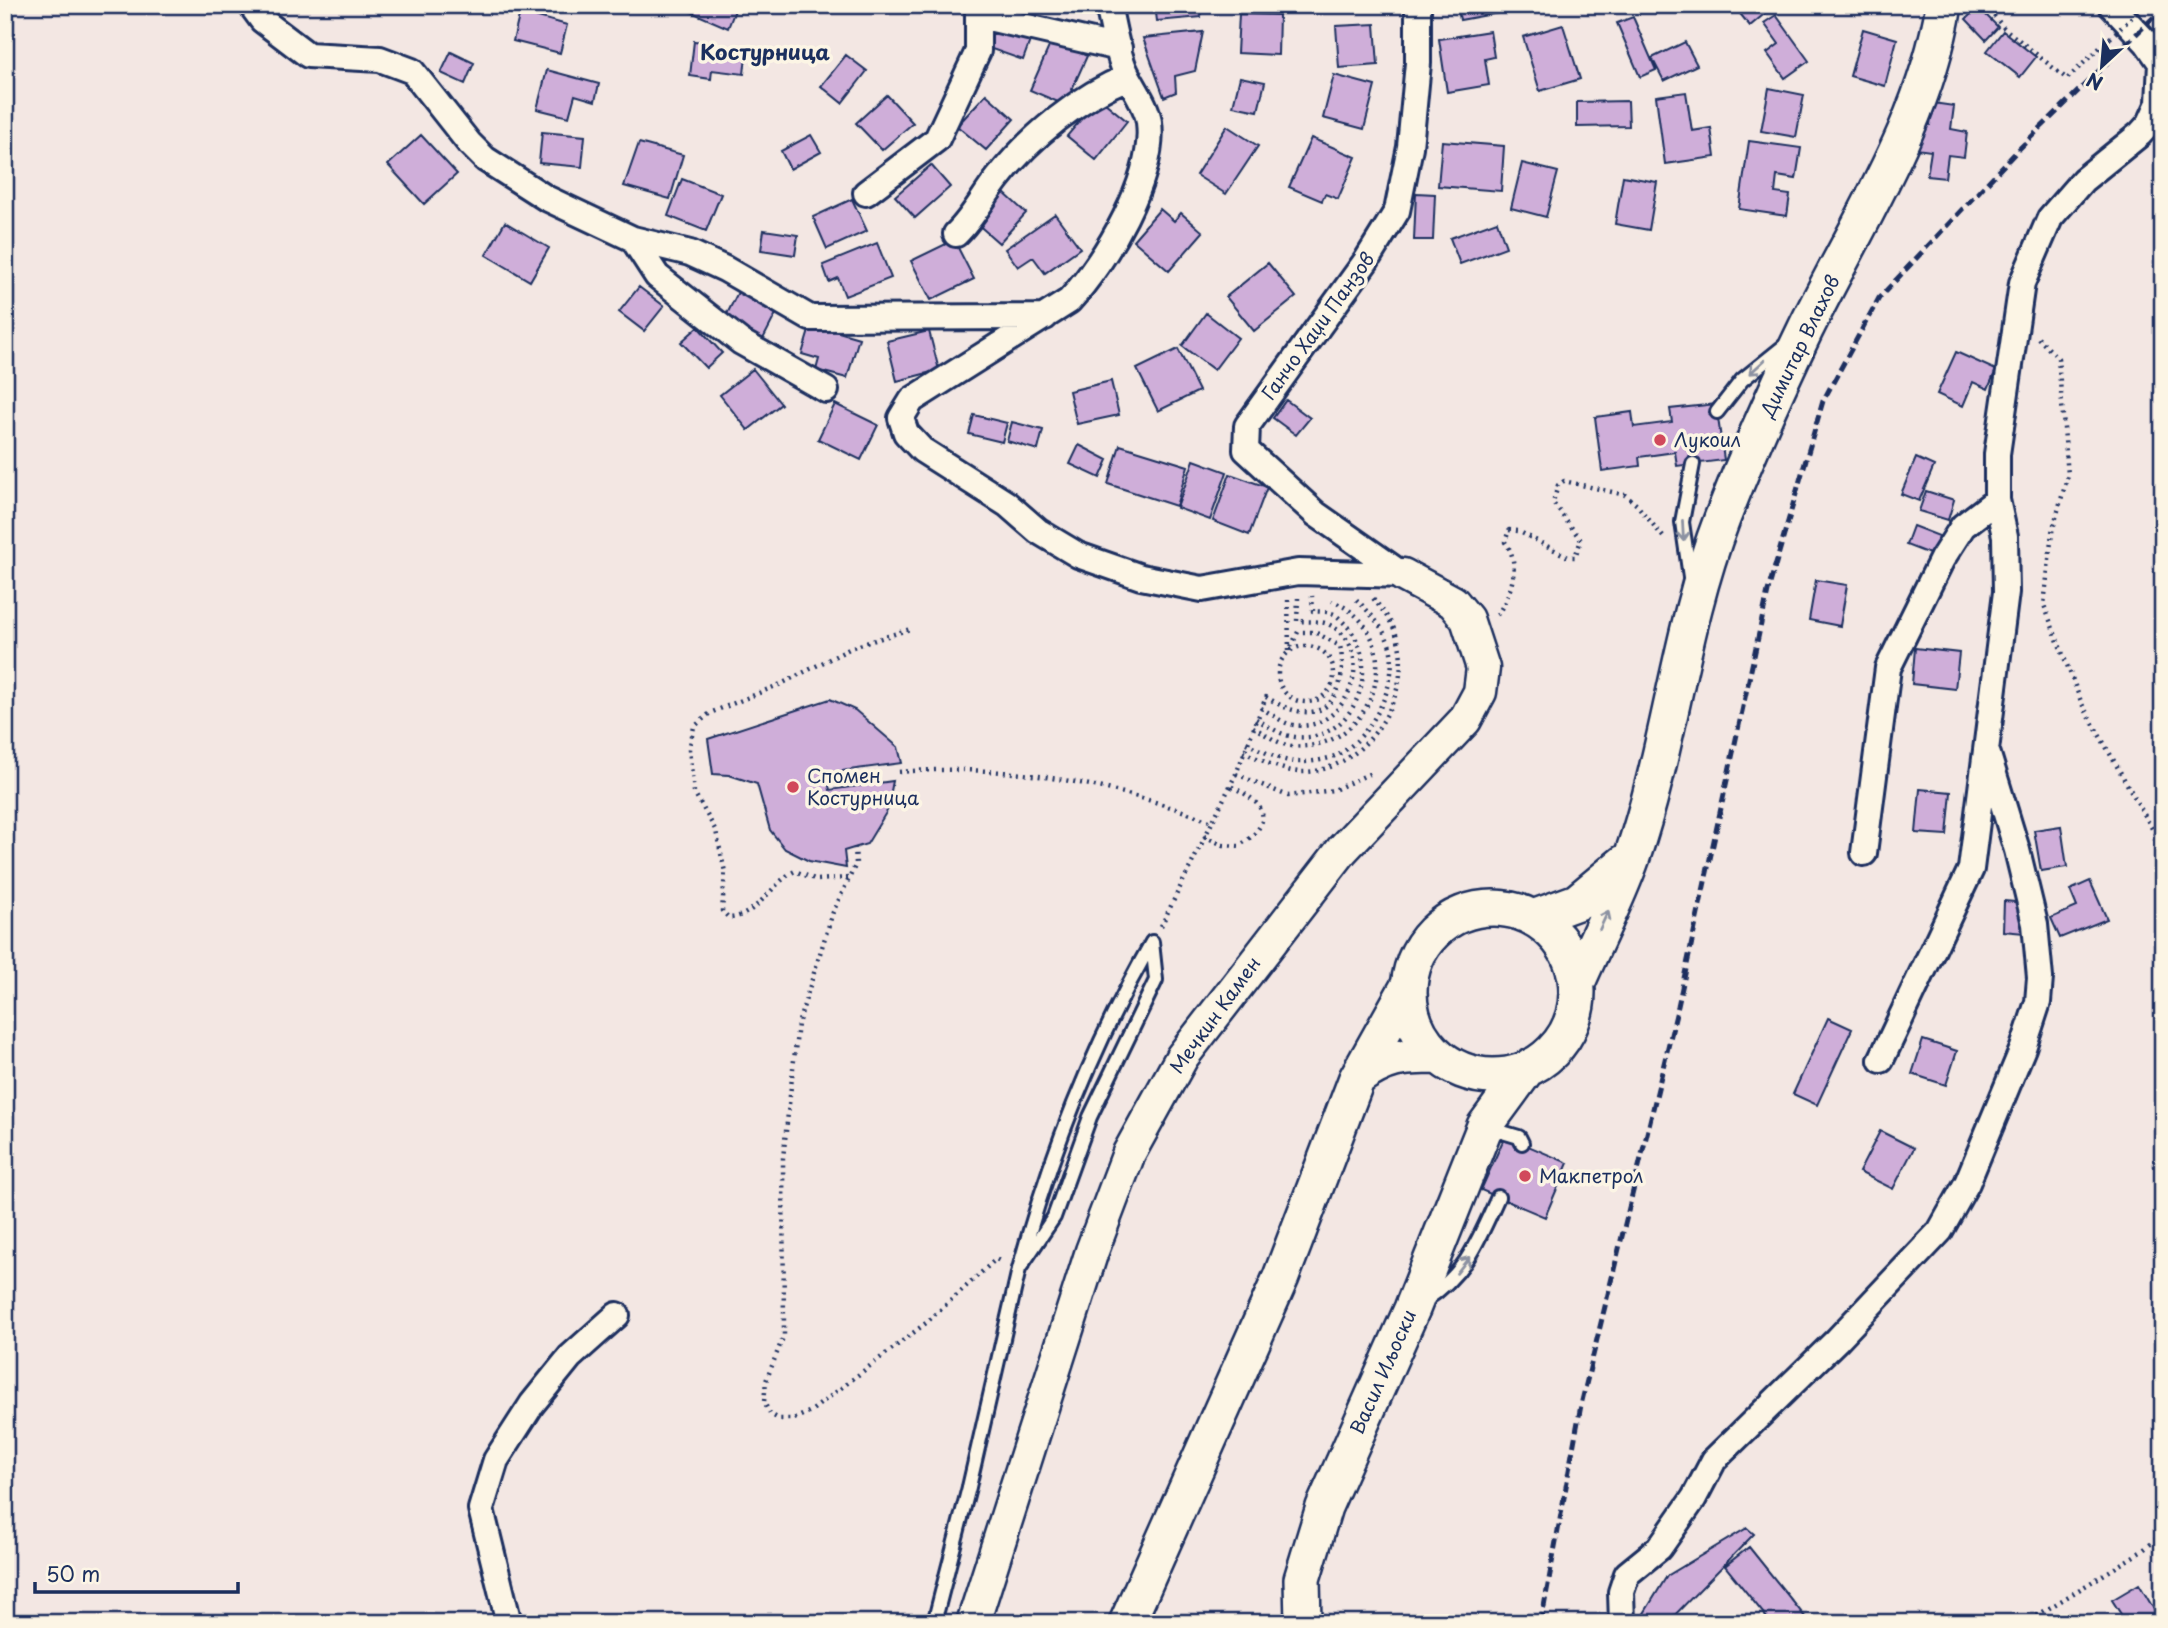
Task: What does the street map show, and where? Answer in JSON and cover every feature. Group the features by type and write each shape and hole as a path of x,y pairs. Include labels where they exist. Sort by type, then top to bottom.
{"main road":[{"name":"Димитар Влахов","path":"1577,983 1632,856 1667,732 1696,601 1721,522 1805,330 1888,172 1931,59 1944,5"},
{"path":"1533,918 1577,902 1632,856"},
{"path":"1127,1623 1282,1277 1357,1078 1408,987 1416,954 1437,927 1467,911 1501,908 1533,918 1555,934 1570,957 1577,983 1576,1010 1566,1035 1549,1056 1526,1070 1508,1076 1470,1074 1437,1056 1420,1037 1410,1013 1408,987"},
{"path":"1357,1078 1381,1062 1437,1056"},
{"name":"Васил Иљоски","path":"1303,1623 1302,1579 1309,1547 1324,1507 1412,1309 1485,1126 1526,1070"},
{"path":"1470,1074 1479,1096 1485,1126"}],"street":[{"path":"251,5 262,20 308,55 380,59 412,71 485,159 546,198 634,239 690,253 725,269 810,318 1045,317"},
{"path":"1108,5 1128,77 1149,119 1150,150 1116,235 1086,282 1069,301 912,400 901,418 905,433 922,450 980,486 1038,530 1078,555 1171,585 1202,589 1298,572 1403,575"},
{"name":"Ганчо Хаџи Панзов","path":"1403,575 1290,492 1246,450 1244,441 1247,426 1265,398 1366,261 1396,211 1410,147 1418,63 1418,5"},
{"path":"1881,1060 1971,869 2006,592 2005,536 1997,500 1997,454 2022,284 2050,218 2083,180 2140,134 2150,123 2159,103 2161,63 2147,43 2111,5"},
{"path":"866,193 937,139 978,51 979,11 1119,48"},
{"path":"956,234 969,222 1011,162 1099,89 1128,77"},
{"path":"634,239 657,276 741,342 825,390"},
{"path":"1864,853 1888,668 1942,559 1963,526 1997,500"},
{"name":"Мечкин Камен","path":"972,1623 1091,1251 1129,1153 1182,1057 1272,936 1342,850 1465,720 1480,692 1483,668 1467,619 1453,602 1403,575"},
{"path":"1622,1623 1621,1591 1628,1574 1659,1548 1694,1497 1714,1460 1837,1340 1940,1231 1966,1183 2023,1048 2038,1002 2040,978 2035,924 2017,850 1985,747"},
{"path":"509,1623 481,1509 496,1460 531,1404 570,1357 617,1315"}],"lane":[{"path":"1717,412 1742,380 1805,330"},
{"path":"1693,464 1682,522 1684,553 1696,601"},
{"path":"1019,1269 1054,1217 1090,1117 1156,980 1152,942"},
{"path":"934,1623 1035,1209 1071,1110 1114,1009 1152,942"},
{"path":"1485,1126 1519,1137 1522,1143"},
{"path":"1412,1309 1445,1287 1469,1260 1499,1197"}],"path":[{"path":"1985,5 2004,28 2067,79 2145,5"},
{"path":"2016,315 2058,358 2068,475 2053,532 2044,604 2082,704 2163,848"},
{"path":"1477,643 1505,604 1512,581 1512,552 1505,542 1509,530 1568,557 1576,557 1580,551 1581,540 1553,503 1554,493 1564,481 1625,495 1637,505 1665,540 1684,553"},
{"path":"1256,719 1287,736 1304,738 1341,722 1363,690 1364,670 1360,648 1353,632 1335,614 1313,611 1312,590"},
{"path":"1243,752 1303,773 1349,758 1365,743 1395,698 1401,679 1397,636 1389,619 1369,593"},
{"path":"1288,596 1289,651"},
{"path":"1261,708 1288,723 1307,726 1322,722 1336,713 1352,685 1355,672 1351,648 1343,635 1328,624 1297,621 1298,596"},
{"path":"1253,727 1289,746 1310,746 1349,730 1371,699 1378,681 1372,640 1355,614 1321,597"},
{"path":"1246,743 1285,761 1302,762 1339,754 1367,726 1389,690 1392,671 1390,649 1384,631 1373,615 1353,597"},
{"path":"849,878 817,880 795,871 782,877 738,918 729,918 722,911 724,872 716,831 694,792 689,748 694,727 710,713 781,684 853,647 910,629"},
{"path":"1152,942 1236,774 1266,697 1295,711 1309,713 1321,710 1338,693 1344,663 1340,646 1315,632 1298,632 1278,670 1282,689 1294,700 1304,702 1323,697 1330,690 1335,676 1329,657 1322,650 1306,645 1289,651"},
{"path":"1236,774 1288,796 1334,790 1381,769"},
{"path":"899,772 981,770 1037,776 1165,804 1212,822"},
{"path":"1204,835 1223,845 1239,846 1256,834 1263,822 1263,811 1255,797 1230,786"},
{"path":"855,847 856,864 833,912 798,1024 783,1158 784,1335 766,1381 764,1402 770,1414 779,1419 794,1419 811,1411 926,1323 996,1259 1019,1269"},
{"path":"2025,1623 2141,1551 2163,1534"}],"building":[{"path":"683,5 737,5 728,28 682,8"},
{"path":"1155,5 1200,5 1201,17 1157,21"},
{"path":"1457,5 1498,5 1499,13 1460,20"},
{"path":"1733,5 1775,5 1750,26"},
{"path":"1978,7 1998,27 1986,40 1966,19"},
{"path":"520,12 567,25 560,53 513,41"},
{"path":"1239,14 1279,15 1278,55 1237,53"},
{"path":"1776,15 1809,61 1785,78 1767,53 1779,44 1764,23"},
{"path":"1633,17 1656,70 1640,77 1617,23"},
{"path":"1375,24 1378,65 1339,68 1336,26"},
{"path":"994,25 1031,38 1023,60 986,47"},
{"path":"1563,25 1580,79 1540,91 1523,37"},
{"path":"1863,29 1897,39 1885,86 1850,76"},
{"path":"1490,31 1494,57 1485,59 1489,85 1447,92 1439,39"},
{"path":"2003,31 2036,57 2020,77 1987,51"},
{"path":"1203,32 1195,71 1175,76 1176,92 1164,97 1143,38"},
{"path":"1052,40 1087,56 1065,105 1030,90"},
{"path":"694,41 716,43 715,52 746,56 744,74 712,70 711,79 690,76"},
{"path":"1685,42 1697,65 1664,81 1652,58"},
{"path":"451,52 474,63 465,84 441,73"},
{"path":"846,55 867,71 842,103 821,86"},
{"path":"547,70 599,84 595,101 575,95 569,117 537,109"},
{"path":"1334,75 1375,86 1364,129 1323,118"},
{"path":"1240,77 1265,82 1258,111 1233,106"},
{"path":"1769,88 1804,95 1796,137 1761,131"},
{"path":"1686,92 1692,131 1711,128 1715,157 1665,164 1656,96"},
{"path":"986,94 1014,119 986,150 957,126"},
{"path":"887,95 913,123 882,150 856,123"},
{"path":"1099,98 1127,121 1096,160 1067,136"},
{"path":"1628,101 1629,126 1577,127 1577,102"},
{"path":"1933,103 1954,106 1951,129 1967,132 1964,157 1948,155 1945,178 1927,176 1931,151 1916,149 1920,124 1930,125"},
{"path":"1227,126 1258,146 1226,194 1196,175"},
{"path":"542,132 585,136 582,167 539,163"},
{"path":"421,135 457,174 424,204 388,165"},
{"path":"811,135 821,152 790,169 781,151"},
{"path":"1311,138 1356,157 1338,199 1325,194 1322,201 1289,187"},
{"path":"1442,141 1504,146 1501,191 1438,186"},
{"path":"1749,141 1801,148 1796,179 1777,176 1775,193 1790,195 1787,216 1739,209"},
{"path":"639,143 683,155 670,199 624,186"},
{"path":"1522,163 1558,172 1546,217 1511,208"},
{"path":"931,165 950,187 915,218 895,196"},
{"path":"1623,176 1657,182 1649,230 1615,224"},
{"path":"682,179 721,194 706,231 668,216"},
{"path":"1003,192 1026,213 999,243 975,222"},
{"path":"1416,193 1435,194 1433,240 1414,240"},
{"path":"852,199 867,231 827,249 813,217"},
{"path":"1160,209 1174,221 1181,213 1203,232 1169,271 1133,240"},
{"path":"1055,214 1080,248 1045,273 1033,257 1018,267 1005,249"},
{"path":"1497,221 1506,247 1460,264 1450,238"},
{"path":"505,222 549,248 530,281 486,255"},
{"path":"764,230 798,235 795,255 761,250"},
{"path":"954,240 974,279 931,300 911,261"},
{"path":"877,243 891,278 845,296 838,278 829,282 823,265"},
{"path":"1268,263 1296,297 1254,331 1226,297"},
{"path":"741,286 780,306 761,343 722,324"},
{"path":"639,287 664,306 644,331 619,312"},
{"path":"1206,313 1238,338 1214,370 1182,346"},
{"path":"811,324 859,338 847,378 816,370 819,359 802,354"},
{"path":"698,327 722,353 706,368 681,342"},
{"path":"929,331 939,370 897,381 887,341"},
{"path":"1178,349 1199,391 1158,411 1137,369"},
{"path":"1956,352 1996,370 1988,389 1973,382 1963,406 1937,394"},
{"path":"753,369 781,404 748,430 720,395"},
{"path":"1111,381 1119,415 1077,424 1069,391"},
{"path":"1286,400 1310,418 1296,435 1273,418"},
{"path":"835,404 878,425 861,460 818,439"},
{"name":"Лукоил","path":"1716,404 1724,460 1677,466 1675,452 1639,457 1640,466 1602,471 1595,417 1632,412 1634,427 1672,422 1670,409"},
{"path":"974,415 1007,423 1002,442 969,434"},
{"path":"1012,422 1043,430 1038,450 1007,441"},
{"path":"1079,445 1108,460 1100,478 1070,464"},
{"path":"1120,445 1188,466 1176,506 1108,484"},
{"path":"1916,458 1934,466 1919,501 1901,494"},
{"path":"1194,460 1227,472 1210,520 1177,508"},
{"path":"1230,474 1267,487 1249,535 1213,521"},
{"path":"1926,491 1954,500 1948,520 1919,511"},
{"path":"1913,526 1939,536 1932,555 1906,545"},
{"path":"1816,580 1847,585 1840,626 1809,620"},
{"path":"1915,648 1959,653 1955,689 1912,684"},
{"name":"Спомен Костурница","path":"830,699 855,710 898,747 902,763 826,773 830,790 893,781 887,811 867,844 844,851 846,868 809,861 785,849 770,830 757,784 729,775 713,774 708,739"},
{"path":"1920,789 1951,792 1947,835 1916,833"},
{"path":"2061,826 2067,867 2041,871 2034,830"},
{"path":"2090,881 2107,919 2060,938 2051,918 2077,907 2070,890"},
{"path":"2004,901 2026,903 2024,933 2003,931"},
{"path":"1828,1018 1852,1029 1817,1105 1793,1094"},
{"path":"1923,1040 1957,1051 1946,1085 1912,1074"},
{"path":"1880,1131 1914,1148 1893,1189 1859,1172"},
{"name":"Макпетрол","path":"1505,1136 1568,1163 1545,1217 1481,1190"},
{"path":"1747,1528 1754,1534 1667,1623 1640,1620 1667,1576"},
{"path":"1749,1547 1810,1623 1771,1623 1725,1566"},
{"path":"2139,1584 2162,1623 2117,1623 2124,1619 2112,1600"}],"railway":[{"path":"1541,1623 1581,1405 1678,1006 1769,587 1823,401 1879,298 2017,151 2163,8"}],"place":[{"name":"Лукоил","path":"1660,440"},
{"name":"Спомен Костурница","path":"793,787"},
{"name":"Макпетрол","path":"1525,1176"}],"district":[{"name":"Костурница","path":"765,53"}]}
